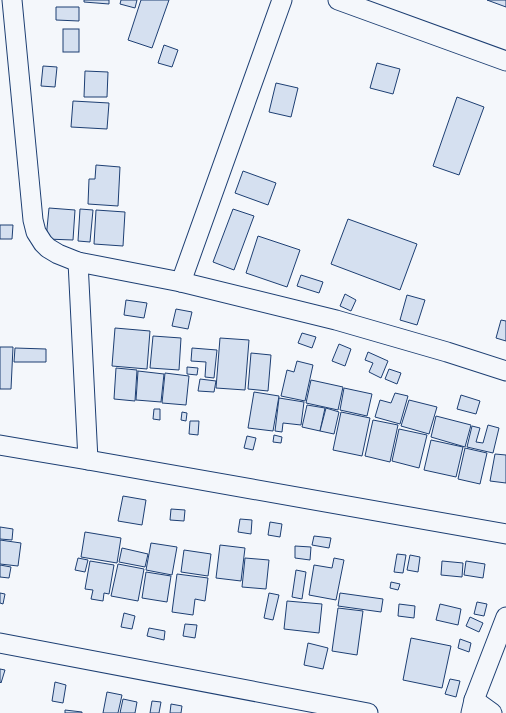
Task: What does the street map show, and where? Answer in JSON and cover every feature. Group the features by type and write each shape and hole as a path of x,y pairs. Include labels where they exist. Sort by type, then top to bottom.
{"street":[{"path":"12,0 33,220 36,232 48,248 58,254 78,262 181,282 336,320 447,352 506,371"},
{"path":"181,282 282,0"},
{"path":"338,0 358,4 506,61"},
{"path":"78,262 88,460"},
{"path":"0,445 506,534"},
{"path":"492,713 472,707 506,618"},
{"path":"0,643 368,713"}],"building":[{"path":"84,0 109,0 109,4 84,2"},
{"path":"121,0 137,0 135,8 120,4"},
{"path":"141,0 169,0 152,48 128,40"},
{"path":"487,0 506,0 506,7"},
{"path":"56,7 79,7 79,21 56,20"},
{"path":"63,29 79,29 79,52 63,52"},
{"path":"164,45 178,50 172,67 158,63"},
{"path":"377,63 400,69 393,94 370,88"},
{"path":"43,66 57,67 55,87 41,86"},
{"path":"85,71 108,72 107,97 84,97"},
{"path":"276,83 298,88 291,117 269,112"},
{"path":"457,97 484,107 459,175 433,166"},
{"path":"73,101 109,103 107,129 71,127"},
{"path":"96,165 120,167 118,206 88,204 89,179 95,179"},
{"path":"243,171 276,183 268,205 235,193"},
{"path":"49,208 75,210 73,240 46,239"},
{"path":"80,209 93,210 90,242 78,241"},
{"path":"233,209 254,216 234,270 213,262"},
{"path":"96,210 125,212 123,246 94,244"},
{"path":"348,219 417,244 400,290 331,264"},
{"path":"0,225 13,225 12,239 0,239"},
{"path":"258,236 300,250 287,287 246,273"},
{"path":"301,275 323,282 319,293 297,286"},
{"path":"345,294 356,300 351,311 340,306"},
{"path":"407,295 425,300 417,325 400,320"},
{"path":"126,300 147,303 144,318 124,315"},
{"path":"176,309 192,312 188,329 172,326"},
{"path":"501,320 506,321 506,341 496,338"},
{"path":"115,328 150,331 147,369 112,366"},
{"path":"302,333 316,337 312,348 298,343"},
{"path":"153,336 181,338 179,370 150,368"},
{"path":"220,338 249,340 245,390 216,388"},
{"path":"339,344 351,349 345,366 332,361"},
{"path":"0,347 13,347 11,389 0,389"},
{"path":"15,348 46,349 46,362 14,362"},
{"path":"192,348 217,350 214,378 205,377 206,362 191,361"},
{"path":"368,352 388,361 381,378 369,372 373,363 365,360"},
{"path":"251,353 271,355 268,391 248,389"},
{"path":"297,361 313,365 305,401 281,396 287,370 294,372"},
{"path":"187,367 198,368 197,375 187,374"},
{"path":"116,368 137,370 135,401 114,399"},
{"path":"389,369 401,373 397,384 385,379"},
{"path":"138,371 164,374 161,402 136,400"},
{"path":"165,373 189,376 186,405 162,403"},
{"path":"200,379 216,381 214,392 198,391"},
{"path":"311,380 343,387 338,410 306,403"},
{"path":"344,388 372,394 367,416 340,410"},
{"path":"254,392 279,396 273,431 248,428"},
{"path":"395,393 408,396 400,424 375,417 380,400 391,403"},
{"path":"461,395 480,401 476,414 457,409"},
{"path":"279,398 304,402 301,425 283,423 282,432 275,431"},
{"path":"409,400 437,407 429,434 401,426"},
{"path":"307,405 325,408 320,431 302,427"},
{"path":"326,408 339,412 334,434 320,431"},
{"path":"154,409 160,409 160,420 153,419"},
{"path":"182,412 187,413 186,421 181,420"},
{"path":"341,412 370,418 362,456 333,450"},
{"path":"436,416 471,425 465,447 431,437"},
{"path":"373,420 398,425 390,462 365,456"},
{"path":"190,421 199,421 198,435 189,434"},
{"path":"488,425 499,428 493,453 467,447 472,426 480,428 476,442 483,443"},
{"path":"399,429 427,435 419,468 392,461"},
{"path":"274,435 282,437 281,443 273,442"},
{"path":"247,436 256,438 253,450 244,448"},
{"path":"431,440 463,447 456,477 424,470"},
{"path":"465,448 487,453 480,484 458,479"},
{"path":"495,454 506,455 506,483 490,481"},
{"path":"123,496 146,500 142,525 118,521"},
{"path":"171,509 185,510 184,521 170,520"},
{"path":"240,519 252,520 251,534 238,532"},
{"path":"270,522 282,524 280,537 268,535"},
{"path":"0,527 13,529 12,540 0,539"},
{"path":"85,532 121,538 117,563 81,557"},
{"path":"314,536 331,538 329,548 312,545"},
{"path":"0,540 21,543 18,566 0,564"},
{"path":"151,543 177,547 172,575 146,570"},
{"path":"220,545 245,548 241,581 216,578"},
{"path":"295,546 311,547 310,560 295,558"},
{"path":"122,548 148,554 145,567 119,562"},
{"path":"184,550 211,554 208,576 181,572"},
{"path":"397,554 406,555 403,573 394,572"},
{"path":"410,555 420,557 418,572 407,570"},
{"path":"78,558 88,560 85,572 75,570"},
{"path":"245,558 269,560 266,589 242,587"},
{"path":"334,558 344,560 336,600 309,595 314,565 332,568"},
{"path":"90,561 114,565 109,594 104,593 103,601 91,599 93,590 85,589"},
{"path":"442,561 463,563 462,577 441,575"},
{"path":"466,561 485,564 483,578 464,575"},
{"path":"118,564 144,569 138,601 111,596"},
{"path":"0,565 11,567 9,578 0,577"},
{"path":"296,570 306,572 302,599 292,597"},
{"path":"146,572 171,576 167,602 142,598"},
{"path":"177,574 208,578 205,601 195,599 193,615 172,612"},
{"path":"391,582 400,584 398,590 390,588"},
{"path":"0,593 5,594 3,604 0,603"},
{"path":"269,593 279,595 273,620 264,618"},
{"path":"340,593 383,599 381,612 338,606"},
{"path":"287,601 322,604 319,633 284,629"},
{"path":"477,602 487,604 484,616 474,614"},
{"path":"399,604 415,606 414,618 398,616"},
{"path":"440,604 461,609 458,625 436,620"},
{"path":"338,608 363,611 357,655 332,651"},
{"path":"124,613 135,616 132,629 121,627"},
{"path":"470,617 483,623 479,632 466,626"},
{"path":"185,624 197,625 195,638 183,636"},
{"path":"149,628 165,631 164,640 147,636"},
{"path":"411,638 451,646 442,688 403,680"},
{"path":"460,639 471,643 469,652 458,648"},
{"path":"308,643 328,648 323,669 304,665"},
{"path":"0,669 5,670 1,683 0,682"},
{"path":"450,679 460,681 456,697 445,694"},
{"path":"55,682 66,685 63,703 52,701"},
{"path":"107,692 122,695 118,713 103,713"},
{"path":"123,699 137,702 135,713 120,713"},
{"path":"152,701 161,702 159,713 150,713"},
{"path":"171,704 182,706 181,713 170,713"},
{"path":"65,710 82,712 82,713 65,713"}]}
